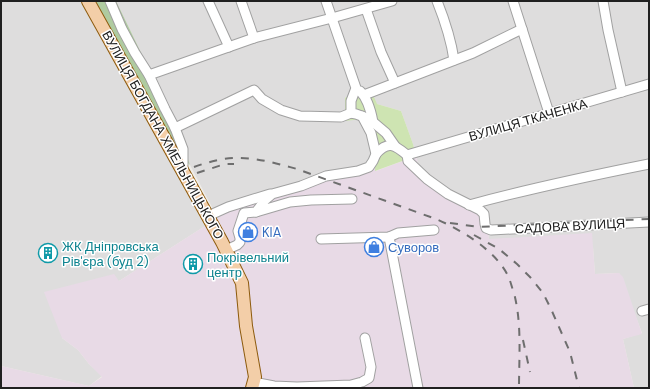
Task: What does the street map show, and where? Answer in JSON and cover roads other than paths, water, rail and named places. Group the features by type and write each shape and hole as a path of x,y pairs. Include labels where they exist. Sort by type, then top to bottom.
{"main road":[{"name":"ВУЛИЦЯ БОГДАНА ХМЕЛЬНИЦЬКОГО","path":"88,1 208,216 242,283 246,326 255,377 253,385"}],"street":[{"path":"110,1 122,29 149,75 175,128 182,149 182,171"},
{"path":"208,1 230,47"},
{"path":"241,1 254,38"},
{"path":"208,216 223,209 301,186 326,176 358,171 369,166 373,161 376,154 377,136 369,104 364,95 356,88 326,1"},
{"path":"149,75 254,38 392,1"},
{"path":"438,1 451,41 454,60"},
{"path":"513,1 549,113"},
{"path":"603,1 622,92"},
{"path":"366,9 381,52 395,83"},
{"path":"364,95 472,53 522,29"},
{"name":"ВУЛИЦЯ ТКАЧЕНКА","path":"407,155 649,84"},
{"path":"351,113 351,101 356,88"},
{"path":"175,128 254,90 262,99 281,110 300,116 341,117 351,113 362,116 386,132 395,146 407,155 408,161 428,179 448,194 469,205 562,182 649,164"},
{"path":"362,116 371,133 376,154"},
{"path":"376,154 385,147 390,145 395,146"},
{"path":"256,212 265,200 272,194"},
{"path":"244,213 256,212 290,202 352,199"},
{"path":"226,250 240,242 238,231 249,201"},
{"name":"САДОВА ВУЛИЦЯ","path":"469,205 480,210 484,214 486,228 491,230 649,222"},
{"path":"321,239 388,237 398,233 434,230"},
{"path":"388,237 418,388"},
{"path":"253,385 298,387 351,385 362,382 369,378 371,367 365,338"}],"railway":[{"path":"194,167 228,158 248,158 297,169 436,219 468,236 497,259 509,278 517,305 520,340 519,388"},
{"path":"197,173 225,164 234,164"},
{"path":"450,223 479,227 649,219"},
{"path":"474,235 499,249 517,264 543,293 570,352 579,388"},
{"path":"523,340 530,372"}],"place":[{"name":"KIA","path":"248,232"},
{"name":"Суворов","path":"374,247"},
{"name":"ЖК Дніпровська Рів'єра (буд 2)","path":"48,253"},
{"name":"Покрівельний центр","path":"193,264"}]}
